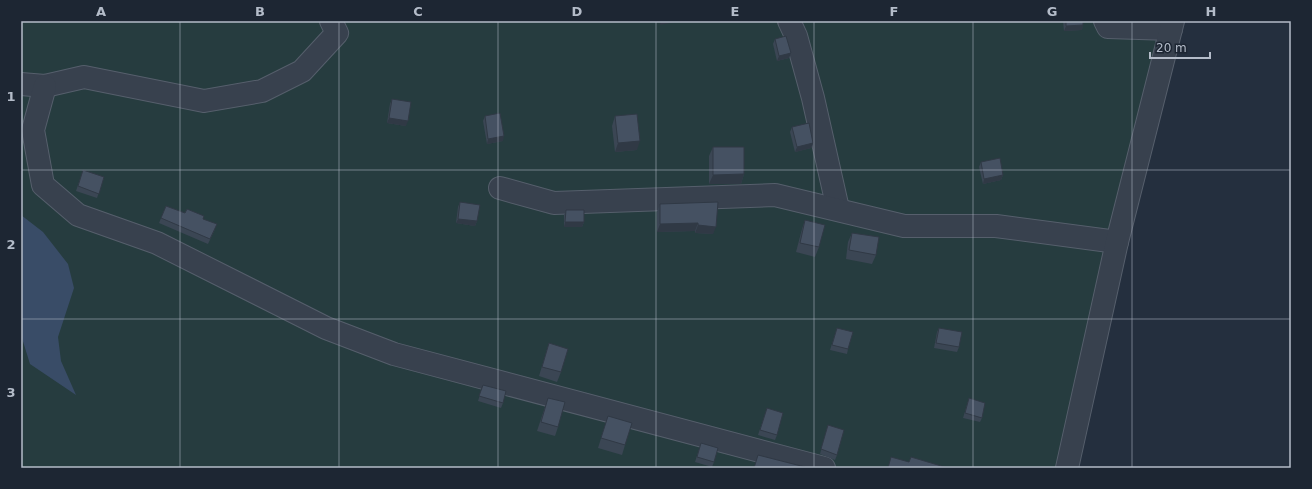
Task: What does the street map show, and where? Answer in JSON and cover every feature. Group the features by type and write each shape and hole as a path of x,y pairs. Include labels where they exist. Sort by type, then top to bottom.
{"street":[{"path":"21,84 45,86 84,77 204,101 262,91 302,71 337,33 331,21"},
{"path":"789,21 796,36 813,98 838,209"},
{"path":"1068,468 1118,242 1172,25 1108,27 1105,21"},
{"path":"45,86 33,130 44,185 78,215 157,243 326,328 394,354 824,468"},
{"path":"500,188 554,203 775,195 904,226 996,226 1118,242"}],"green space":[{"path":"21,21 1167,21 1059,468 21,468"}],"water":[{"path":"21,215 43,232 68,264 74,288 58,337 61,361 76,395 30,364 21,335"}],"building":[{"path":"1066,21 1083,21 1083,25 1066,26"},
{"path":"786,36 791,53 779,56 775,39"},
{"path":"392,99 411,102 408,121 389,118"},
{"path":"500,113 504,136 488,139 485,116"},
{"path":"637,114 640,141 618,143 615,116"},
{"path":"809,123 813,143 797,147 792,127"},
{"path":"713,147 744,147 744,174 713,175"},
{"path":"1000,158 1003,175 984,179 981,162"},
{"path":"83,170 104,177 99,194 78,186"},
{"path":"460,202 480,205 477,221 458,219"},
{"path":"718,202 716,227 698,225 698,223 660,224 660,204"},
{"path":"166,206 185,213 187,209 204,216 203,219 217,224 210,239 161,218"},
{"path":"566,210 584,210 584,222 565,222"},
{"path":"805,220 825,225 819,247 800,243"},
{"path":"852,233 879,237 876,255 849,250"},
{"path":"837,328 853,332 848,349 832,345"},
{"path":"939,328 962,332 959,347 936,343"},
{"path":"549,343 568,349 561,372 542,367"},
{"path":"483,385 506,391 503,403 479,396"},
{"path":"548,398 565,402 558,427 541,422"},
{"path":"969,398 985,403 982,418 965,413"},
{"path":"767,408 783,413 777,435 760,430"},
{"path":"608,416 632,423 625,445 601,438"},
{"path":"828,425 844,430 837,455 821,449"},
{"path":"701,443 718,448 714,462 697,457"},
{"path":"758,455 805,467 805,468 754,468"},
{"path":"891,457 909,462 911,457 948,468 888,468"}]}
